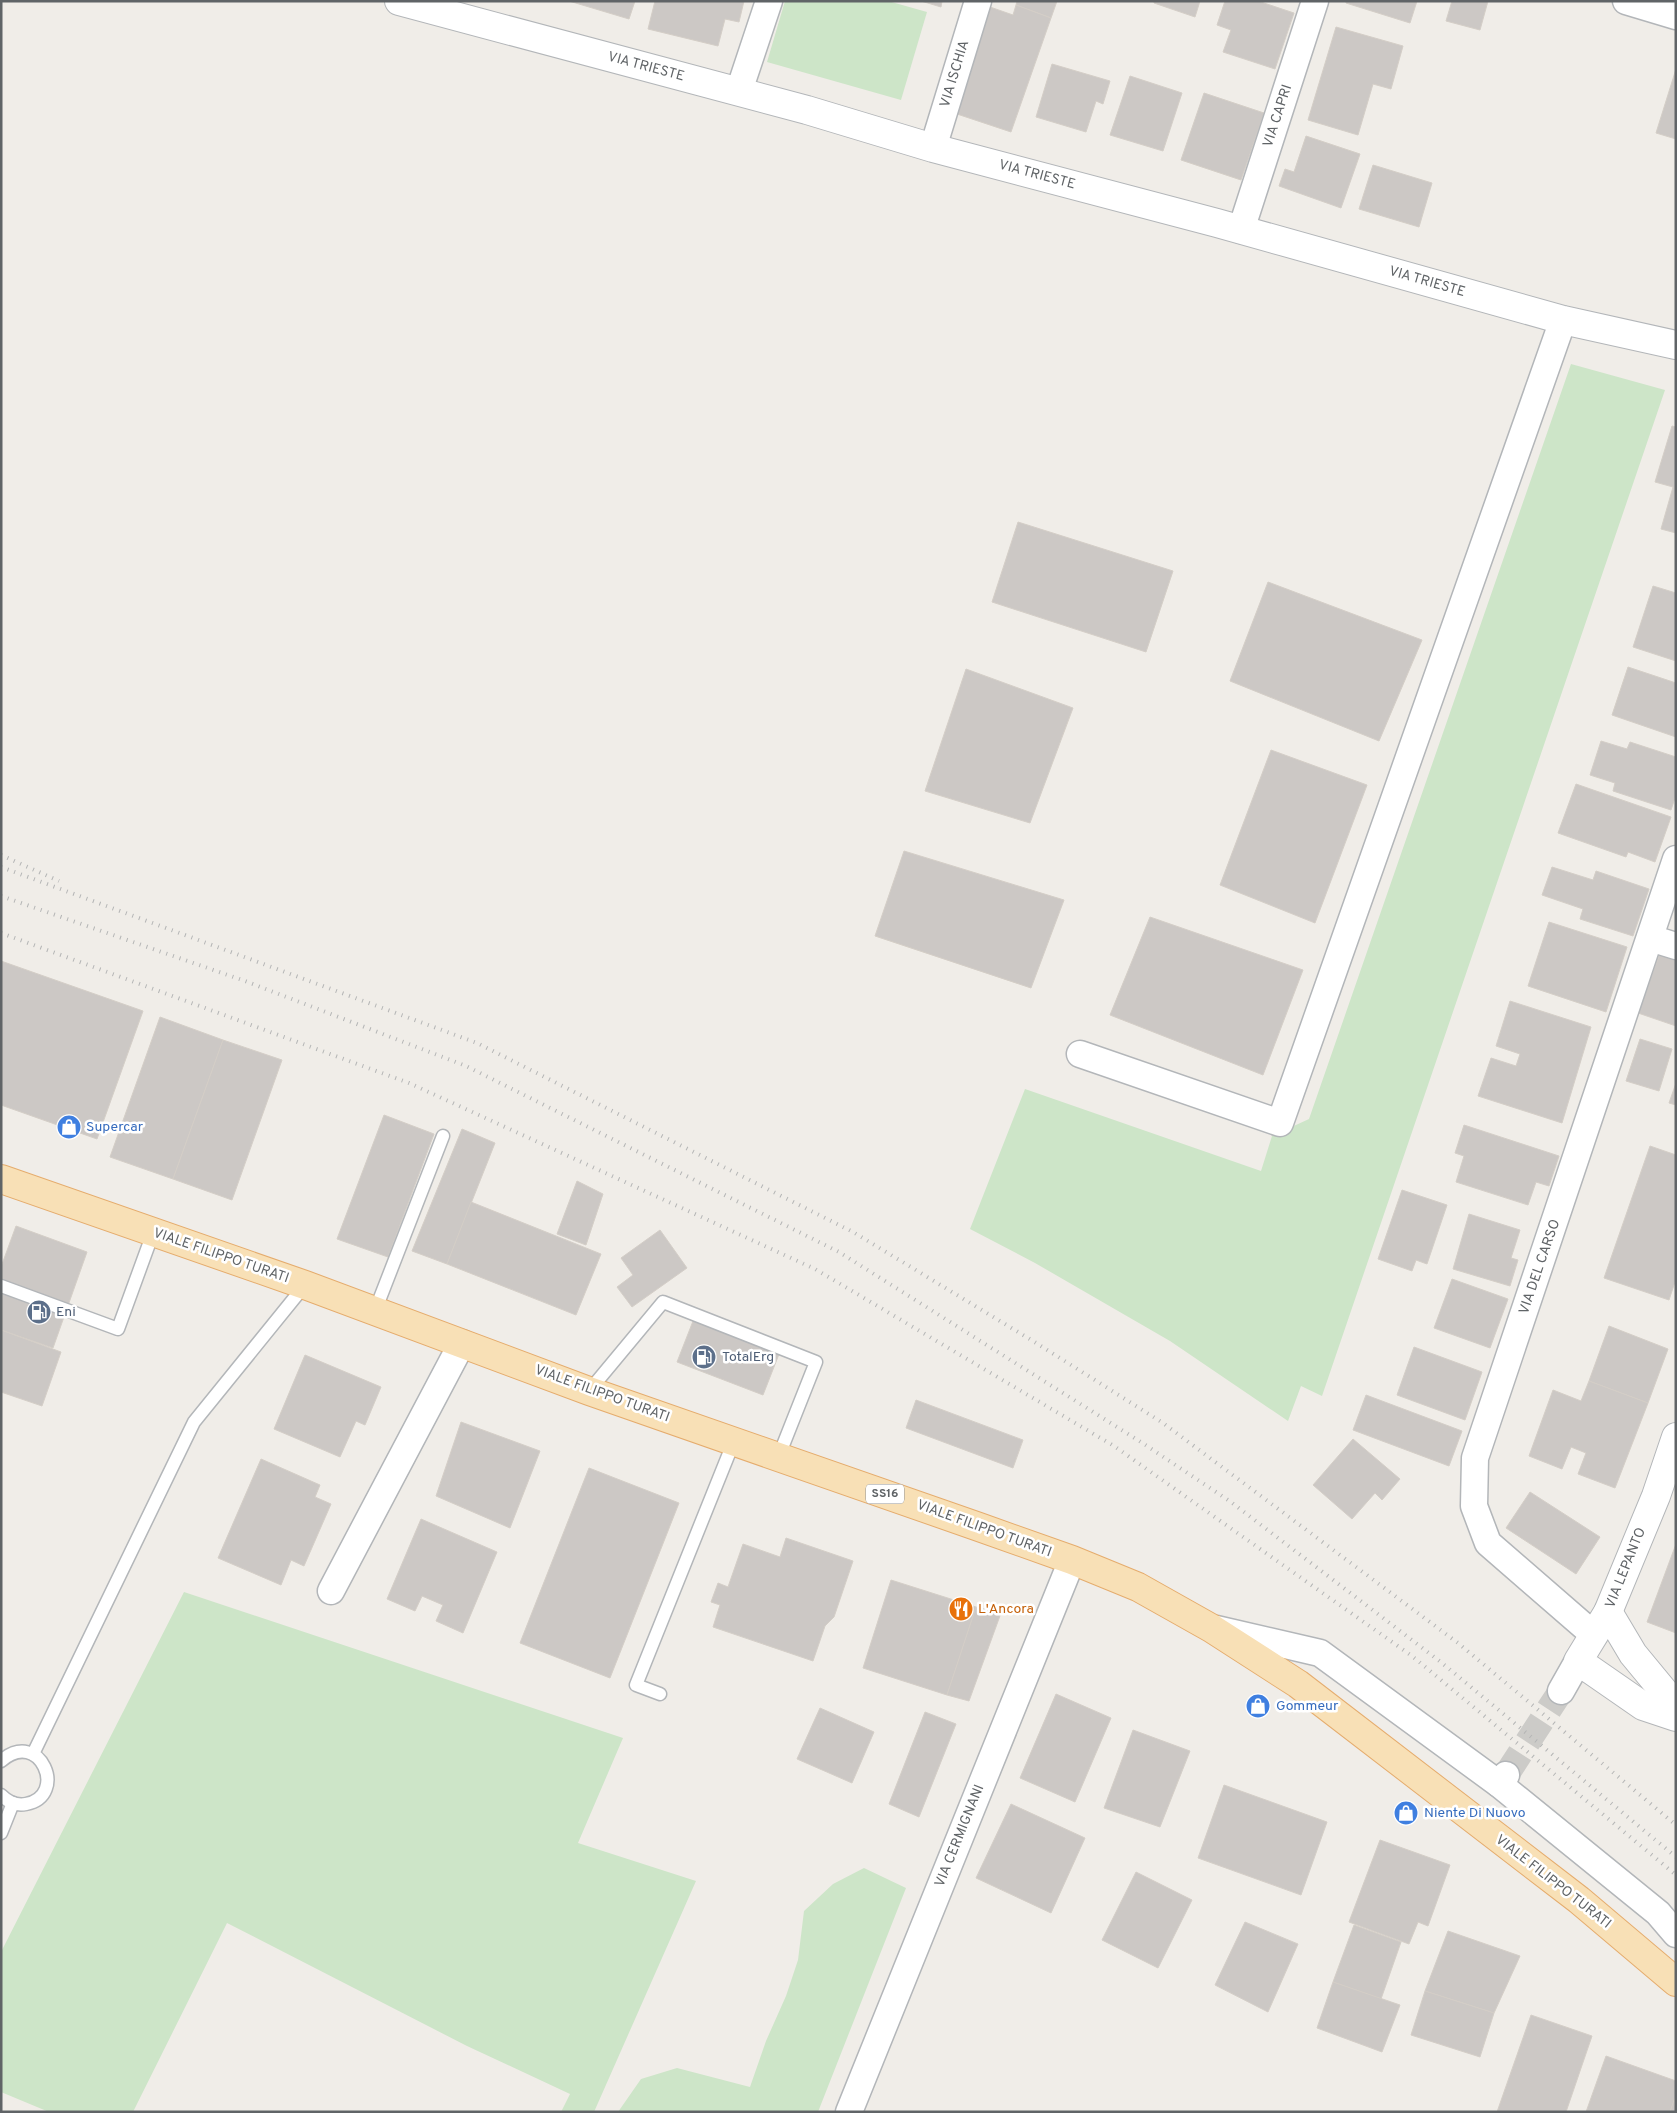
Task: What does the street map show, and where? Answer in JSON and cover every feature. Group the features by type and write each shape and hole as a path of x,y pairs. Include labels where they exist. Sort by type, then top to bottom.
{"main road":[{"name":"VIALE FILIPPO TURATI","path":"1,1179 305,1285 590,1391 734,1440 778,1458 1072,1560 1138,1588 1211,1628 1298,1684 1579,1900 1676,1982"}],"street":[{"name":"VIA TRIESTE","path":"398,1 739,91 933,148 1241,230 1562,320 1676,345"},
{"path":"739,91 769,1"},
{"name":"VIA ISCHIA","path":"933,148 978,1"},
{"name":"VIA CAPRI","path":"1241,230 1315,1"},
{"path":"1626,1 1676,16"},
{"path":"1080,1054 1280,1123 1562,320"},
{"name":"VIA DEL CARSO","path":"1594,1635 1488,1543 1474,1506 1475,1458 1676,859"},
{"path":"1650,938 1676,946"},
{"path":"332,1591 462,1343"},
{"name":"VIA LEPANTO","path":"1561,1691 1608,1612 1656,1496 1676,1437"},
{"name":"VIA CERMIGNANI","path":"849,2112 1072,1560"},
{"path":"1608,1612 1633,1654 1676,1706"},
{"path":"1211,1628 1320,1654 1502,1780 1658,1913 1676,1934"},
{"path":"1578,1661 1643,1706 1676,1717"}],"lane":[{"path":"375,1312 443,1136"},
{"path":"1,1286 118,1329 153,1233"},
{"path":"33,1754 194,1422 305,1285"},
{"path":"590,1391 664,1302 816,1362 778,1458"},
{"path":"660,1694 636,1685 734,1440"},
{"path":"1,1761 16,1752 25,1751 33,1754 40,1759 45,1767 47,1784 38,1799 21,1805 13,1803 1,1795"},
{"path":"1,1833 13,1803"}],"green space":[{"path":"785,1 888,1 927,12 901,100 767,62"},
{"path":"1571,364 1665,390 1322,1396 1301,1386 1288,1421 1170,1341 1035,1263 970,1229 1025,1089 1261,1171 1272,1136 1309,1119"},
{"path":"184,1592 623,1738 578,1843 696,1881 594,2112 561,2112 570,2094 467,2046 227,1923 133,2112 49,2112 1,2092 1,1952"},
{"path":"864,1868 906,1888 818,2112 618,2112 641,2079 677,2068 750,2087 766,2041 786,1996 798,1960 804,1911 833,1884"}],"building":[{"path":"569,1 635,1 629,19"},
{"path":"655,1 744,1 739,22 725,19 718,46 648,29"},
{"path":"921,1 942,1 941,7"},
{"path":"1017,1 1057,1 1051,18 1016,5"},
{"path":"1154,1 1200,1 1195,17 1154,3"},
{"path":"1225,1 1258,1 1294,13 1275,69 1223,52 1231,30 1217,25"},
{"path":"1346,1 1417,1 1410,23 1346,3"},
{"path":"1452,1 1488,1 1480,30 1446,21"},
{"path":"1016,5 1051,18 1011,132 954,113 990,7 1013,15"},
{"path":"1336,27 1403,46 1391,89 1373,84 1358,135 1308,120"},
{"path":"1052,64 1110,81 1103,104 1096,101 1086,132 1036,117"},
{"path":"1676,69 1676,139 1656,133"},
{"path":"1130,76 1182,93 1163,151 1110,135"},
{"path":"1204,93 1264,113 1241,180 1181,160"},
{"path":"1306,136 1360,154 1341,208 1279,186 1285,169 1294,172"},
{"path":"1373,165 1432,183 1419,227 1359,209"},
{"path":"1672,426 1676,427 1676,533 1661,529 1673,487 1655,482"},
{"path":"1018,522 1173,571 1146,652 992,602"},
{"path":"1268,582 1422,640 1379,741 1230,681"},
{"path":"1653,586 1676,593 1676,661 1633,647"},
{"path":"1628,667 1676,683 1676,737 1612,715"},
{"path":"966,669 1073,708 1030,823 925,791"},
{"path":"1601,741 1627,749 1630,742 1676,757 1676,795 1671,810 1613,791 1615,783 1590,775"},
{"path":"1271,750 1367,785 1315,923 1220,885"},
{"path":"1576,784 1671,817 1655,862 1628,852 1626,857 1558,833"},
{"path":"904,851 1064,900 1031,988 875,936"},
{"path":"1552,867 1593,880 1596,871 1649,889 1633,936 1580,919 1583,909 1542,895"},
{"path":"1150,917 1303,970 1263,1075 1110,1015"},
{"path":"1549,922 1627,947 1606,1012 1528,986"},
{"path":"1660,953 1676,959 1676,1026 1638,1013"},
{"path":"1,961 143,1011 97,1139 1,1105"},
{"path":"1510,1001 1591,1027 1562,1123 1478,1096 1491,1058 1516,1066 1520,1054 1496,1046"},
{"path":"160,1017 223,1040 173,1179 110,1157"},
{"path":"1640,1039 1672,1049 1659,1091 1626,1081"},
{"path":"223,1040 282,1060 232,1200 173,1179"},
{"path":"1676,1083 1676,1105 1669,1103"},
{"path":"384,1115 434,1134 388,1257 337,1239"},
{"path":"1464,1125 1559,1156 1549,1186 1536,1182 1528,1205 1456,1182 1464,1156 1455,1153"},
{"path":"462,1129 495,1143 447,1264 412,1251"},
{"path":"1650,1146 1676,1155 1676,1279 1669,1300 1604,1278"},
{"path":"577,1181 603,1194 586,1245 557,1234"},
{"path":"1402,1190 1447,1205 1427,1264 1416,1260 1412,1271 1378,1259"},
{"path":"471,1202 601,1254 576,1315 447,1264"},
{"path":"1469,1214 1520,1230 1511,1258 1518,1260 1510,1286 1453,1269"},
{"path":"16,1226 87,1252 53,1348 1,1330 1,1267"},
{"path":"660,1230 687,1268 632,1307 617,1287 633,1275 621,1258"},
{"path":"1452,1279 1508,1299 1490,1348 1434,1328"},
{"path":"695,1316 781,1349 763,1395 677,1362"},
{"path":"1609,1326 1668,1349 1648,1403 1589,1381"},
{"path":"1,1330 61,1352 42,1406 1,1392"},
{"path":"1414,1347 1482,1372 1465,1420 1397,1395"},
{"path":"305,1355 381,1387 365,1425 356,1421 340,1457 274,1429"},
{"path":"1589,1381 1648,1403 1615,1488 1578,1474 1586,1453 1571,1447 1562,1469 1529,1456 1553,1390 1581,1401"},
{"path":"1366,1395 1462,1431 1449,1466 1353,1430"},
{"path":"916,1400 1023,1440 1013,1468 906,1428"},
{"path":"461,1422 540,1451 510,1528 436,1496"},
{"path":"1353,1439 1400,1479 1382,1500 1375,1493 1352,1519 1313,1485"},
{"path":"261,1459 320,1485 315,1497 331,1504 304,1566 291,1560 281,1585 218,1558"},
{"path":"589,1468 679,1503 610,1678 520,1643"},
{"path":"1530,1492 1600,1537 1576,1574 1506,1528"},
{"path":"421,1519 497,1552 463,1633 436,1621 443,1605 422,1596 415,1611 387,1599"},
{"path":"786,1538 853,1561 834,1617 825,1626 813,1661 713,1627 720,1605 711,1602 718,1583 728,1587 743,1544 780,1557"},
{"path":"1676,1544 1676,1633 1647,1622"},
{"path":"891,1580 976,1607 947,1695 863,1668"},
{"path":"976,1607 1001,1613 969,1701 947,1695"},
{"path":"1056,1694 1111,1718 1075,1802 1020,1778"},
{"path":"820,1708 874,1732 852,1783 797,1759"},
{"path":"925,1712 956,1724 919,1817 889,1804"},
{"path":"1133,1730 1190,1751 1160,1827 1104,1808"},
{"path":"1224,1785 1327,1822 1301,1895 1198,1858"},
{"path":"1011,1804 1085,1838 1051,1913 976,1878"},
{"path":"1380,1840 1450,1865 1428,1926 1418,1922 1409,1944 1349,1922"},
{"path":"1136,1872 1192,1900 1158,1968 1102,1940"},
{"path":"1245,1922 1298,1944 1268,2012 1215,1985"},
{"path":"1354,1925 1401,1942 1381,1999 1333,1982"},
{"path":"1448,1931 1520,1956 1494,2013 1425,1991"},
{"path":"1333,1982 1400,2005 1382,2052 1317,2028"},
{"path":"1425,1991 1494,2013 1480,2057 1411,2035"},
{"path":"1531,2015 1592,2036 1566,2112 1497,2112"},
{"path":"1606,2056 1676,2081 1676,2096 1670,2112 1586,2112"},
{"path":"1674,2100 1676,2112 1670,2112"}],"tunnel":[{"path":"1506,1775 1561,1691"}],"railway":[{"path":"1,855 59,881"},
{"path":"1,867 477,1043 853,1232 1033,1341 1163,1423 1458,1643 1676,1825"},
{"path":"1,896 245,981 466,1066 839,1252 1144,1444 1231,1502 1442,1663 1676,1857"},
{"path":"1,933 409,1083 815,1269 1114,1446 1412,1656 1676,1875"}],"place":[{"name":"Supercar","path":"69,1127"},
{"name":"Eni","path":"39,1312"},
{"name":"TotalErg","path":"704,1357"},
{"name":"L'Ancora","path":"961,1609"},
{"name":"Gommeur","path":"1258,1706"},
{"name":"Niente Di Nuovo","path":"1406,1813"}]}
